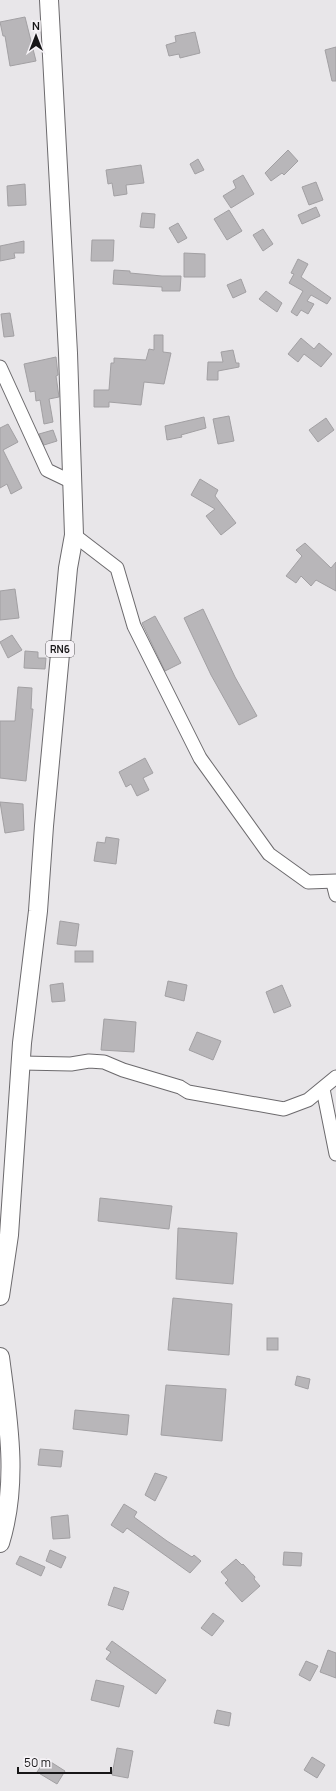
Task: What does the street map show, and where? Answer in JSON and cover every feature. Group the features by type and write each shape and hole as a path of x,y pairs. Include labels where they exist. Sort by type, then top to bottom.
{"highway":[{"name":"RN6","path":"0,1296 10,1234 22,1064 22,1043 38,911 44,826 68,568 74,535 68,353 49,0"},
{"path":"0,1357 11,1449 11,1485 4,1530 0,1543"}],"street":[{"path":"0,367 47,470 72,482"},
{"path":"74,535 117,568 134,626 200,758 269,854 308,882 335,886"},
{"path":"22,1064 71,1064 89,1061 104,1062 123,1070 180,1087 188,1092 284,1109 308,1100 336,1077"},
{"path":"323,1089 336,1154"}],"building":[{"path":"25,17 36,61 10,66 5,36 3,36 0,22"},
{"path":"195,32 200,53 180,58 179,54 169,56 166,45 176,42 175,36"},
{"path":"336,47 336,81 332,81 325,50"},
{"path":"288,150 298,161 284,175 282,173 271,181 265,173"},
{"path":"198,159 204,170 195,174 190,164"},
{"path":"141,165 144,183 126,185 127,194 114,196 112,183 108,184 106,170"},
{"path":"243,175 254,194 231,208 223,196 236,188 233,181"},
{"path":"316,182 323,200 309,205 302,187"},
{"path":"25,184 26,205 8,206 7,186"},
{"path":"316,207 320,216 302,224 298,215"},
{"path":"229,210 242,231 227,240 214,219"},
{"path":"142,213 155,214 154,228 140,227"},
{"path":"178,223 187,238 178,243 169,228"},
{"path":"263,229 273,244 263,251 253,235"},
{"path":"92,240 114,240 113,261 91,261"},
{"path":"24,241 24,253 14,253 15,258 0,261 0,246"},
{"path":"184,253 205,254 205,277 184,277"},
{"path":"298,259 308,264 301,277 331,298 327,304 311,295 307,301 314,304 308,314 301,310 297,316 291,312 303,291 289,283 294,274 291,273"},
{"path":"114,270 162,276 181,276 180,291 162,291 162,287 113,284"},
{"path":"241,279 246,292 233,298 227,285"},
{"path":"266,291 282,303 277,312 259,299"},
{"path":"10,313 14,336 4,337 1,314"},
{"path":"154,335 163,335 163,352 171,353 164,384 144,382 141,405 109,402 109,407 94,407 94,390 109,390 111,363 114,363 114,358 146,360 149,349 154,350"},
{"path":"301,338 314,349 319,343 332,354 321,367 304,354 298,362 288,354"},
{"path":"233,350 236,363 239,363 239,367 218,371 218,380 207,380 208,362 223,362 221,352"},
{"path":"56,357 58,375 56,376 59,397 49,399 53,422 44,424 40,400 36,401 35,391 30,392 24,364"},
{"path":"229,416 234,441 218,444 213,419"},
{"path":"204,417 206,428 181,435 182,437 167,440 165,426"},
{"path":"326,418 334,430 318,442 309,430"},
{"path":"8,424 18,442 3,450 22,488 11,494 7,484 0,488 0,428"},
{"path":"53,430 57,441 44,445 39,434"},
{"path":"200,479 218,490 215,496 236,523 221,535 206,516 215,509 191,495"},
{"path":"305,543 331,568 336,562 336,591 316,580 311,586 301,576 296,583 286,576 302,556 296,550"},
{"path":"15,589 19,618 0,620 0,591"},
{"path":"203,609 235,677 257,716 239,725 211,675 184,618"},
{"path":"155,616 181,663 165,671 142,623"},
{"path":"12,635 22,650 8,658 0,642"},
{"path":"25,651 38,652 38,658 46,658 45,669 24,668"},
{"path":"18,687 32,688 31,709 33,709 26,781 0,778 0,721 15,721"},
{"path":"145,758 153,773 143,778 149,790 137,796 131,784 126,787 119,772"},
{"path":"0,802 23,804 24,830 5,833"},
{"path":"106,837 119,839 116,864 94,861 97,842 105,843"},
{"path":"60,921 79,924 76,946 57,944"},
{"path":"75,951 93,951 93,962 75,962"},
{"path":"168,981 187,985 184,1001 165,996"},
{"path":"63,983 65,1001 52,1002 50,985"},
{"path":"282,985 291,1006 274,1013 266,992"},
{"path":"104,1019 136,1022 134,1052 101,1050"},
{"path":"197,1032 221,1041 213,1060 189,1050"},
{"path":"100,1198 172,1206 169,1229 98,1221"},
{"path":"178,1228 237,1233 233,1284 176,1279"},
{"path":"173,1298 232,1304 229,1355 168,1350"},
{"path":"267,1338 278,1338 278,1350 267,1350"},
{"path":"297,1376 310,1379 308,1389 295,1385"},
{"path":"166,1385 226,1389 222,1441 161,1435"},
{"path":"75,1410 129,1415 127,1435 73,1429"},
{"path":"40,1449 63,1451 61,1467 38,1465"},
{"path":"155,1473 167,1477 155,1501 145,1495"},
{"path":"124,1504 137,1512 134,1517 167,1541 192,1557 194,1555 201,1561 190,1573 127,1528 123,1533 111,1525"},
{"path":"68,1515 70,1538 53,1539 51,1517"},
{"path":"50,1550 66,1557 61,1568 46,1561"},
{"path":"284,1552 302,1553 301,1566 283,1565"},
{"path":"20,1556 45,1567 41,1576 16,1564"},
{"path":"236,1559 255,1577 254,1579 260,1586 242,1602 225,1583 228,1580 221,1572"},
{"path":"114,1587 129,1592 123,1610 108,1605"},
{"path":"213,1613 224,1621 212,1636 201,1628"},
{"path":"112,1641 166,1680 156,1694 106,1659 111,1652 106,1649"},
{"path":"328,1650 336,1653 336,1678 320,1672"},
{"path":"306,1661 318,1666 310,1681 299,1675"},
{"path":"96,1680 124,1686 119,1707 91,1700"},
{"path":"217,1710 231,1713 229,1726 214,1723"},
{"path":"117,1748 133,1751 128,1778 112,1775"},
{"path":"312,1757 325,1765 317,1778 304,1770"},
{"path":"46,1759 65,1771 57,1784 37,1772"}]}
